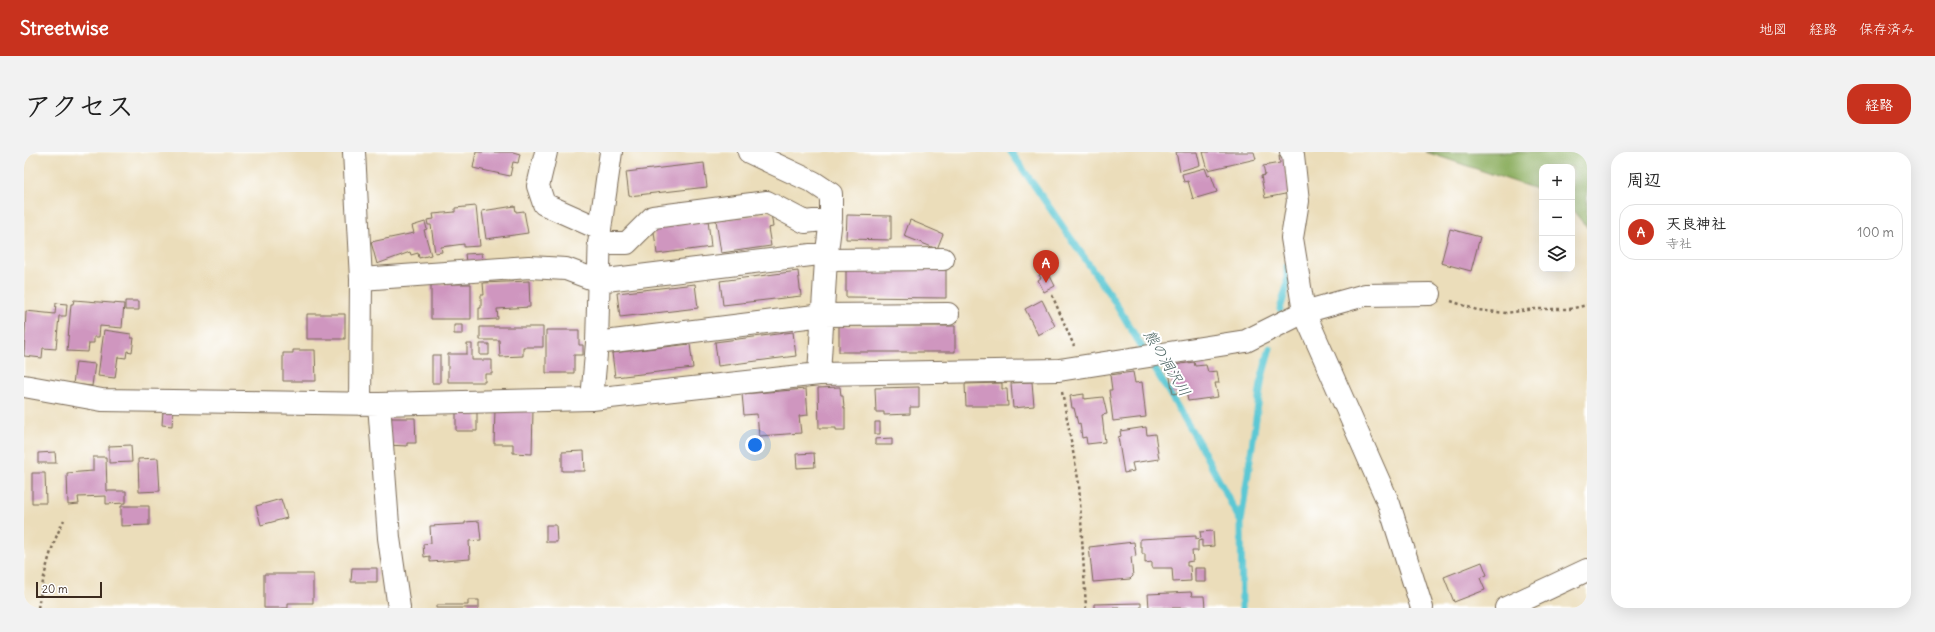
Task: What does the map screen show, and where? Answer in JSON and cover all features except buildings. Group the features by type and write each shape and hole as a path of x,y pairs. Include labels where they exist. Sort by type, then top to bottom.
{"street":[{"path":"354,152 369,404 399,608"},
{"path":"546,152 538,186 544,204 600,236 626,243 653,217 767,202 805,222 831,219"},
{"path":"592,399 597,343 600,236 610,152"},
{"path":"749,152 813,182 830,194 831,219 826,256 819,374"},
{"path":"1291,152 1293,155 1298,200 1292,238 1304,312 1389,504 1422,608"},
{"path":"361,279 530,267 566,270 598,280 826,256 943,259"},
{"path":"24,386 102,400 369,404 592,399 819,374 1059,370 1246,341 1304,312 1365,295 1430,294"},
{"path":"597,343 823,315 948,314"},
{"path":"1506,608 1587,570"}],"path":[{"path":"1052,294 1071,339"},
{"path":"1430,294 1477,310 1506,313 1535,309 1570,309 1587,305"},
{"path":"1059,370 1079,484 1086,608"},
{"path":"38,608 41,590 55,537 64,520"}],"green space":[{"path":"1426,152 1587,152 1587,228 1575,213 1575,164 1539,164 1539,190"}],"waterway":[{"name":"熊の洞沢川","path":"1011,152 1115,302 1199,443 1241,522 1242,608"},
{"path":"1280,309 1287,286 1287,266"},
{"path":"1241,522 1262,377 1270,348"}],"place":[{"name":"天良神社","path":"1046,283"}]}
